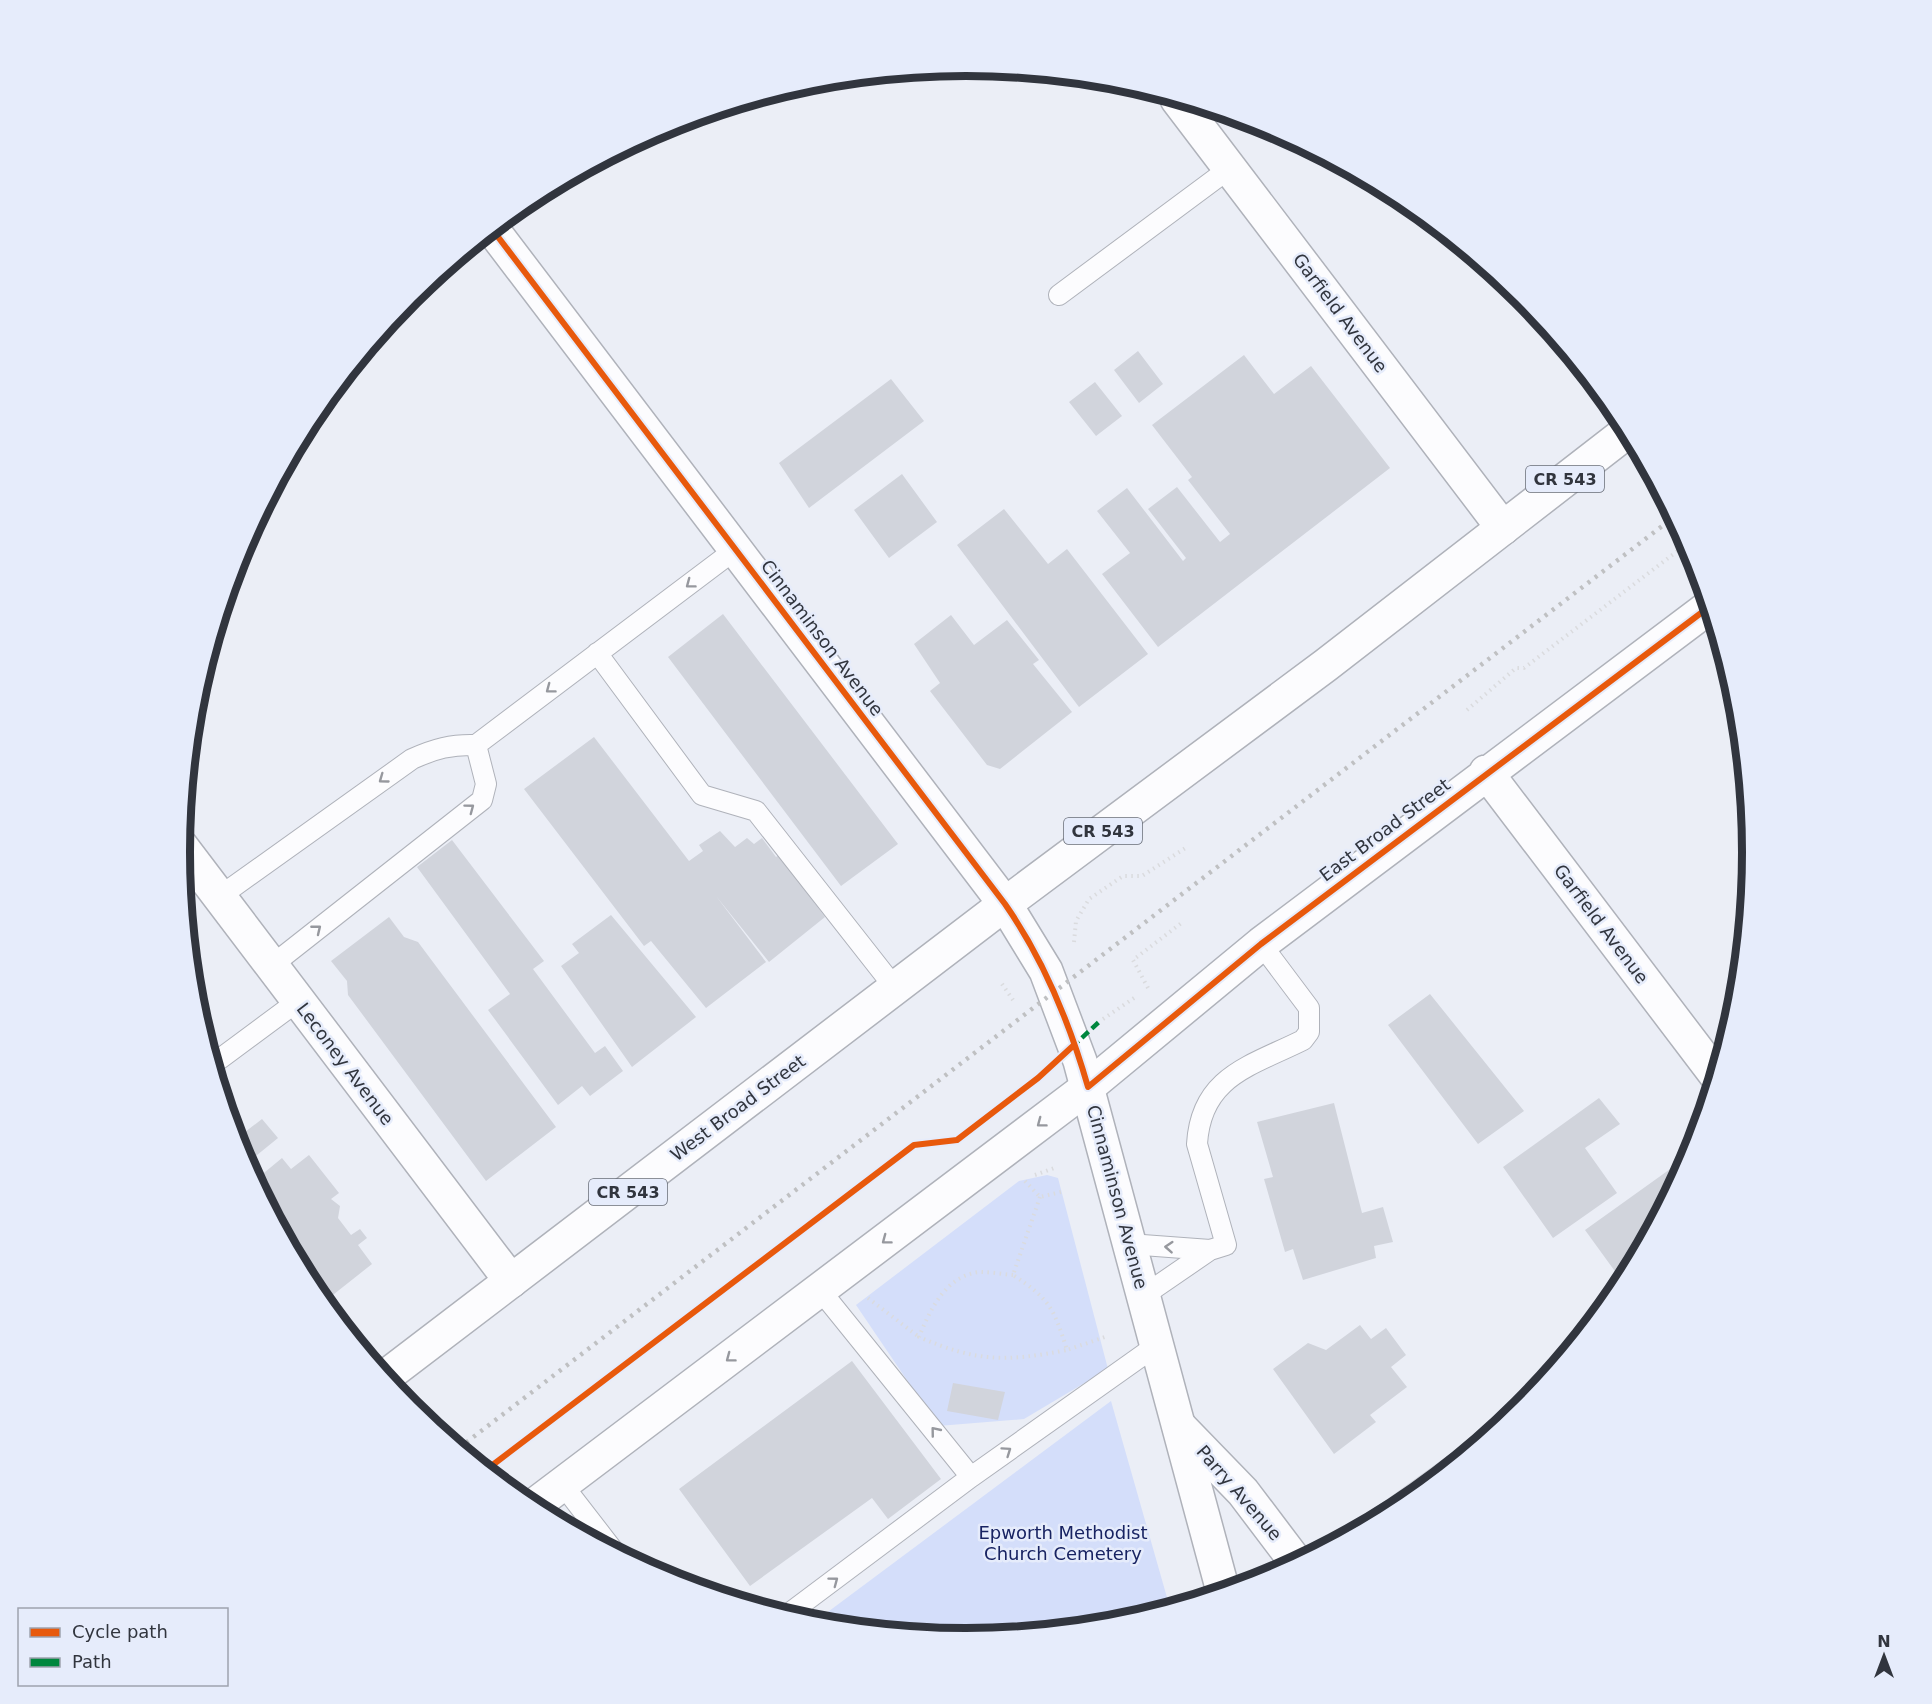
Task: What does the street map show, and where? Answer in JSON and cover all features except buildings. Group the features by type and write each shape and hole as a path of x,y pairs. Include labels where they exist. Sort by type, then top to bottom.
{"street":[{"name":"Garfield Avenue","path":"1185,109 1503,528"},
{"name":"Cinnaminson Avenue","path":"497,235 1023,930 1056,992 1088,1087 1221,1584"},
{"name":"CR 543","path":"1005,904 1326,665 1621,437"},
{"name":"East Broad Street","path":"1088,1087 1261,944 1486,772 1703,612"},
{"name":"Garfield Avenue","path":"1486,772 1710,1068"},
{"name":"Leconey Avenue","path":"190,858 510,1281"},
{"name":"West Broad Street","path":"392,1372 1005,904"},
{"path":"541,1500 1088,1087"},
{"name":"Parry Avenue","path":"1179,1426 1242,1492 1291,1556"}],"lane":[{"path":"1059,295 1230,168"},
{"path":"219,897 412,759 434,749 456,745 476,745 736,549"},
{"path":"597,653 702,795 756,811 895,988"},
{"path":"271,966 482,800 486,784 476,745"},
{"path":"1143,1296 1210,1250 1226,1245 1197,1144 1198,1129 1213,1092 1229,1077 1303,1040 1309,1032 1309,1008 1261,944"},
{"path":"219,1060 298,1001"},
{"path":"1129,1244 1210,1250"},
{"path":"820,1290 972,1477"},
{"path":"796,1608 972,1477 1157,1345"},
{"path":"562,1484 603,1538"}],"path":[{"path":"1467,710 1516,668 1524,668 1680,549"},
{"path":"1075,947 1073,939 1076,921 1089,899 1123,876 1142,876 1187,847"},
{"path":"1100,1021 1149,987 1133,960 1184,921"},
{"path":"1002,984 1013,1000"},
{"path":"1040,1197 1024,1180 1054,1168"},
{"path":"1040,1197 1065,1191"},
{"path":"1013,1275 1040,1197"},
{"path":"1067,1350 1057,1320 1040,1293 1013,1275 978,1272 951,1284 931,1308 919,1337 955,1352 998,1359 1033,1357 1067,1350 1105,1337"}],"green space":[{"path":"1047,1175 1058,1178 1108,1369 1024,1419 938,1426 856,1305 1019,1181"},
{"name":"Epworth Methodist Church Cemetery","path":"1111,1401 1168,1601 1117,1613 1017,1626 966,1628 915,1626 824,1615"}],"railway":[{"path":"465,1443 1668,522"}],"marked path":[{"path":"1072,1047 1100,1021"}],"cycle path":[{"path":"497,235 1005,904 1032,947 1054,992 1088,1087 1261,944 1703,612"},
{"path":"492,1465 914,1145 957,1140 1038,1078 1074,1045"}]}
